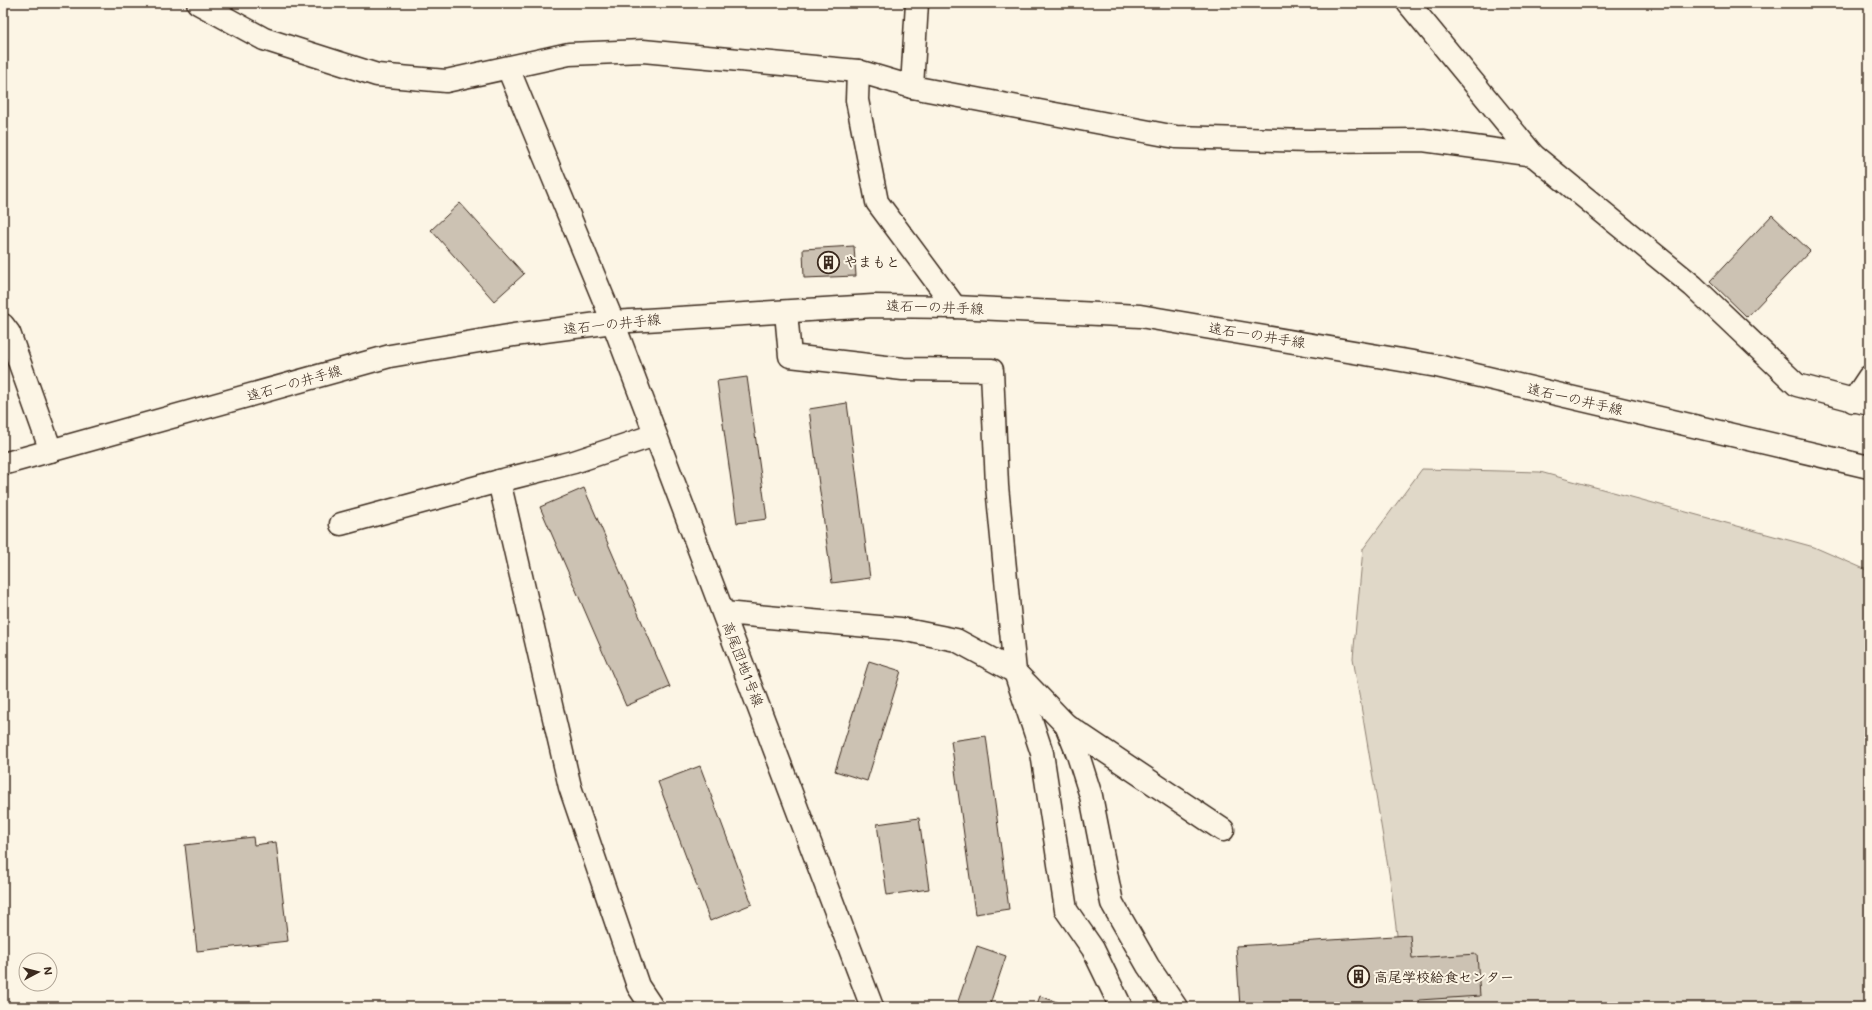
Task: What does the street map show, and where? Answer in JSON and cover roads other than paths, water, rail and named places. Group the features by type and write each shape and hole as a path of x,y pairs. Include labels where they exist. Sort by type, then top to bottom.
{"street":[{"path":"198,3 264,39 377,75 446,81 569,54 643,51 858,71 912,87 1176,137 1308,141 1423,140 1533,155"},
{"path":"912,87 917,3"},
{"path":"1408,3 1533,155 1693,286 1797,385 1861,403 1869,377"},
{"name":"高尾団地1号線","path":"508,68 613,322 872,1007"},
{"path":"858,71 857,100 876,202 955,307"},
{"name":"遠石一の井手線","path":"3,464 390,356 514,335 613,322 873,306 955,307 1140,316 1437,366 1869,467"},
{"path":"786,312 790,356 903,369 992,370 997,486 1015,672 1042,753 1066,910 1093,949 1121,1007"},
{"path":"3,325 9,333 51,451"},
{"path":"341,524 574,462 655,435"},
{"path":"499,481 570,788 638,986 652,1007"},
{"path":"724,613 901,629 956,640 1015,672 1066,725 1223,830"},
{"path":"1066,725 1078,755 1091,796 1112,903 1148,966 1176,1007"}],"place":[{"name":"やまもと","path":"829,262"},
{"name":"高尾学校給食センター","path":"1358,977"}]}
